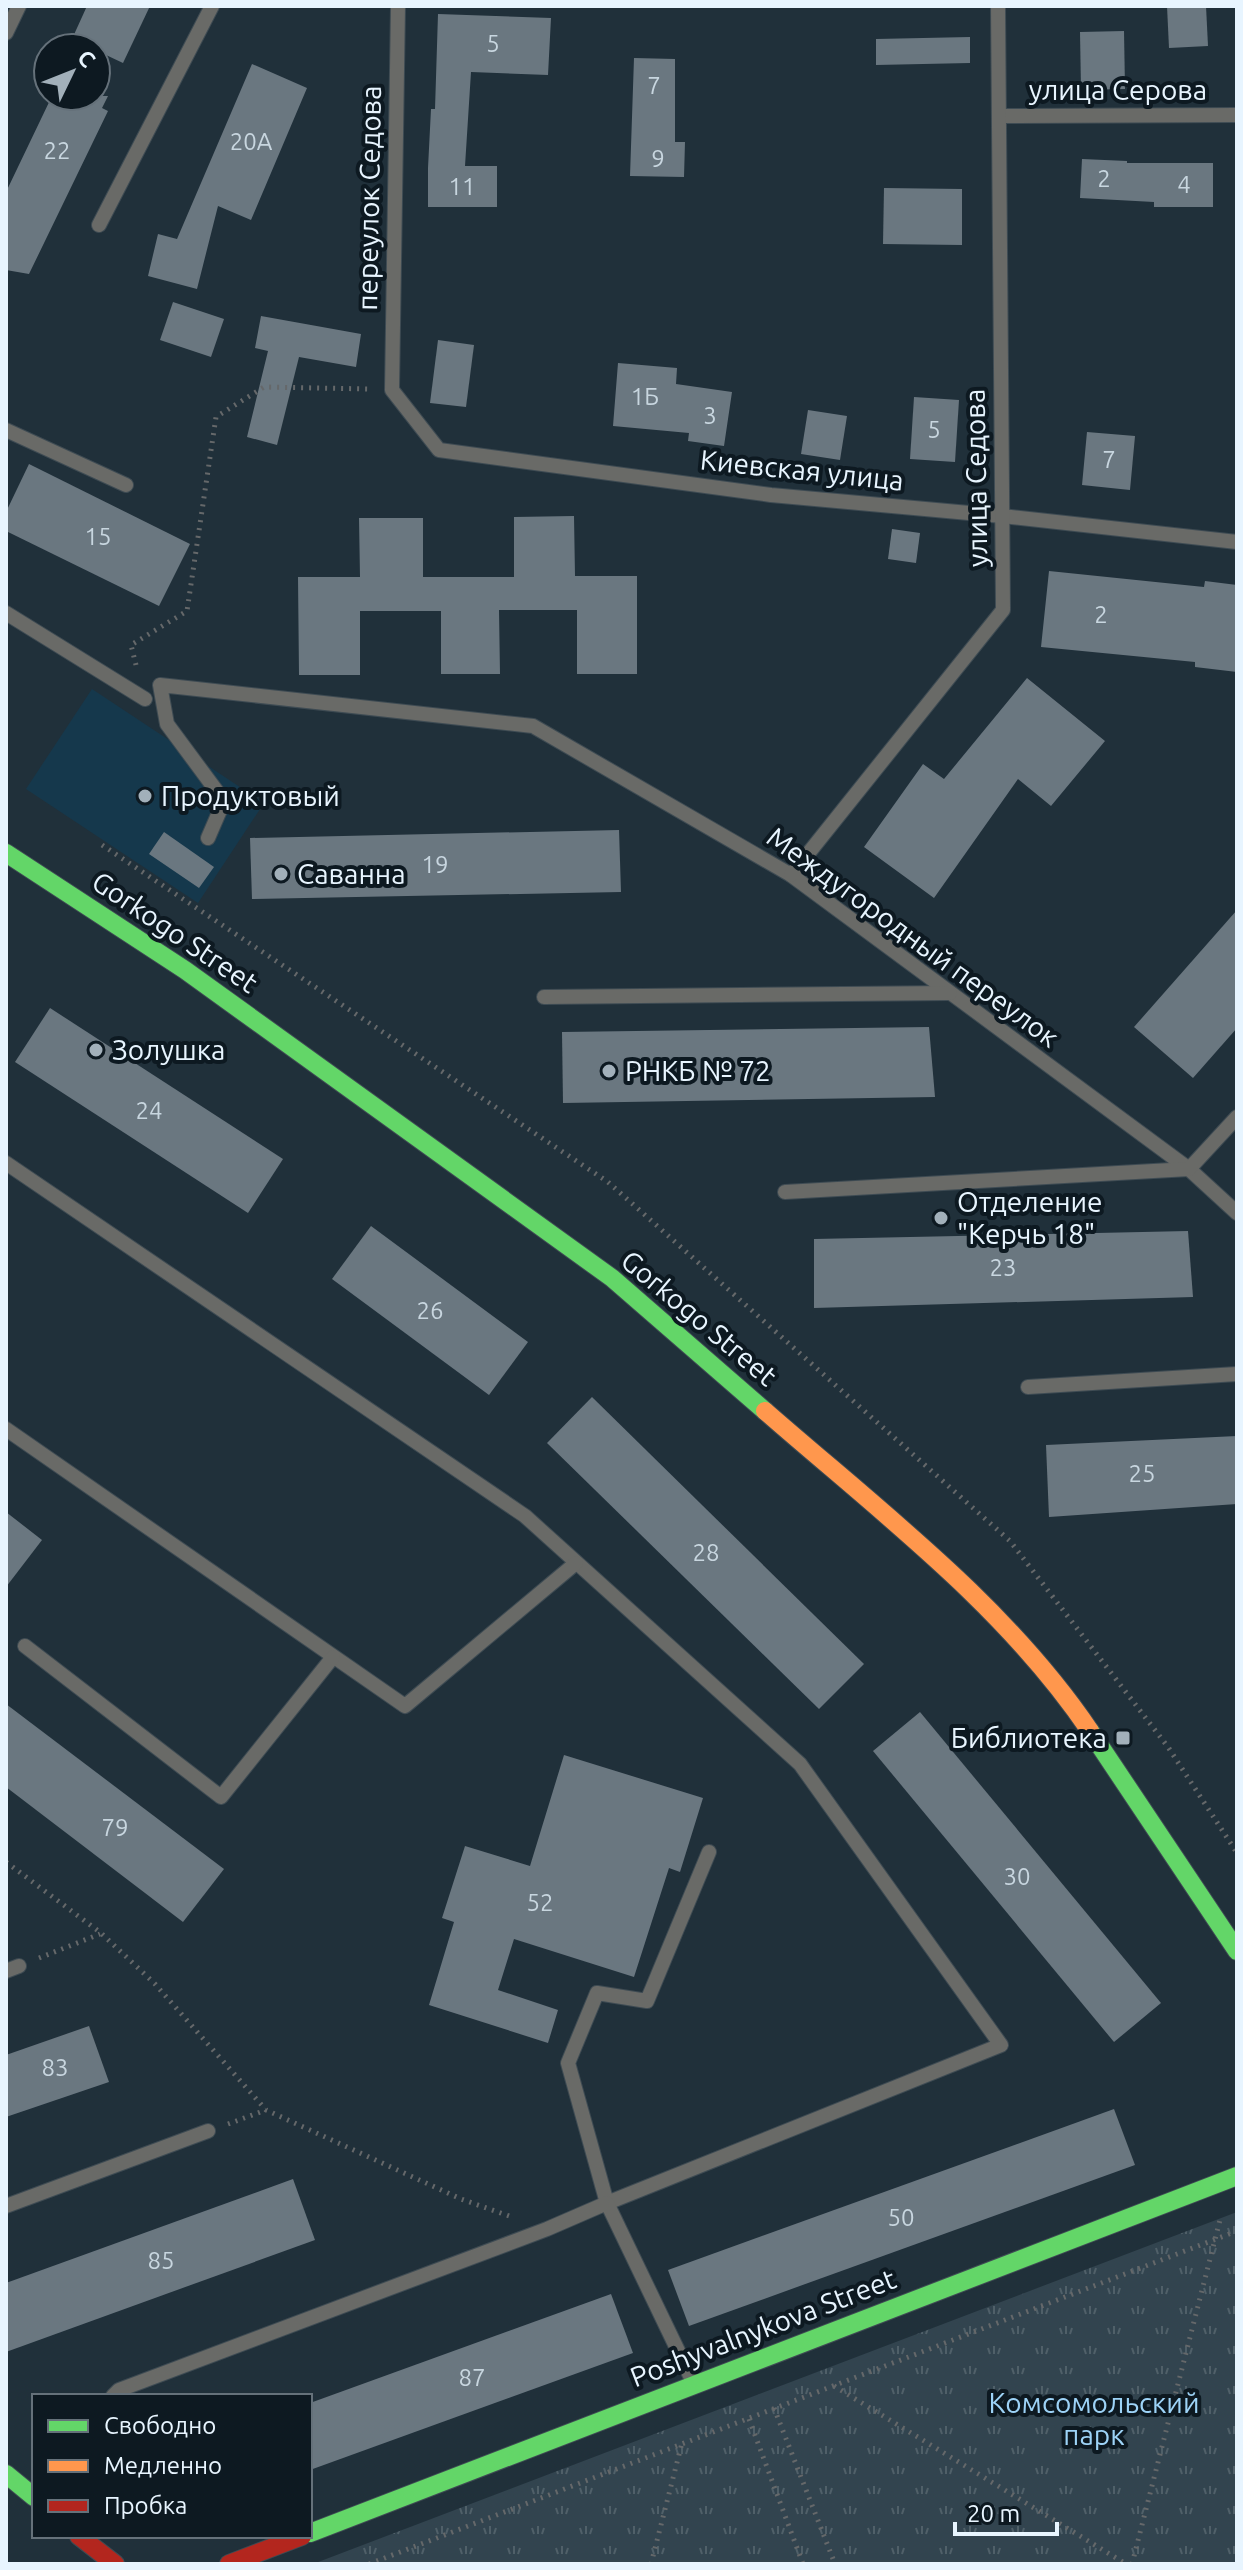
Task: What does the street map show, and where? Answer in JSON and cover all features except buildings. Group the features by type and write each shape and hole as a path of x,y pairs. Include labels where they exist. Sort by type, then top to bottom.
{"main road":[{"name":"Gorkogo Street","path":"6,853 185,970 612,1278 925,1550 1003,1625 1066,1696 1237,1951"},
{"name":"Poshyvalnykova Street","path":"312,2532 1234,2177"},
{"path":"16,2477 32,2495"},
{"path":"82,2538 115,2564"},
{"path":"229,2564 297,2538"}],"lane":[{"path":"6,33 19,6"},
{"path":"99,225 212,6"},
{"name":"переулок Седова","path":"392,390 398,6"},
{"name":"улица Седова","path":"791,875 1003,610 998,6"},
{"name":"улица Серова","path":"999,116 1237,115"},
{"name":"Киевская улица","path":"392,390 439,450 771,495 1237,542"},
{"path":"6,430 126,485"},
{"path":"6,613 145,699"},
{"name":"Междугородный переулок","path":"208,838 224,801 167,724 160,685 533,726 791,875 1189,1169 1237,1213"},
{"path":"544,997 950,992"},
{"path":"785,1192 1189,1169 1237,1117"},
{"path":"6,1163 525,1516 800,1764 1001,2045 547,2229 115,2394"},
{"path":"1028,1387 1237,1374"},
{"path":"6,1429 405,1706 576,1563"},
{"path":"25,1646 221,1797 333,1657"},
{"path":"694,2385 607,2203 568,2063 597,1993 647,2001 709,1852"},
{"path":"6,2206 208,2131"}],"path":[{"path":"145,699 131,645 187,611 216,417 264,387 392,390"},
{"path":"6,1862 101,1933 155,1984 266,2110 461,2199 547,2229"},
{"path":"13,1968 101,1933"},
{"path":"208,2131 266,2110"},
{"path":"1132,2564 1234,2177"},
{"path":"369,2564 1237,2231"},
{"path":"833,2386 1126,2564"},
{"path":"774,2408 835,2564"},
{"path":"749,2418 803,2564"},
{"path":"651,2564 682,2443"}],"shaded area":[{"name":"Продуктовый","path":"92,689 264,803 198,903 26,789"}],"green space":[{"name":"Комсомольский парк","path":"1237,2212 1237,2564 313,2564"}],"traffic: fast":[{"path":"6,853 185,970 612,1278 765,1411"},
{"path":"1090,1731 1237,1951"},
{"path":"312,2532 1237,2176"},
{"path":"6,2474 32,2495"}],"traffic: slow":[{"path":"765,1411 980,1600 1056,1685 1090,1731"}],"traffic: jam":[{"path":"82,2538 115,2564"},
{"path":"229,2564 297,2538"}],"place":[{"name":"Продуктовый","path":"145,796"},
{"name":"Саванна","path":"281,874"},
{"name":"Золушка","path":"96,1050"},
{"name":"РНКБ № 72","path":"609,1071"},
{"name":"Отделение \"Керчь 18\"","path":"941,1218"},
{"name":"Библиотека","path":"1123,1738"}]}
